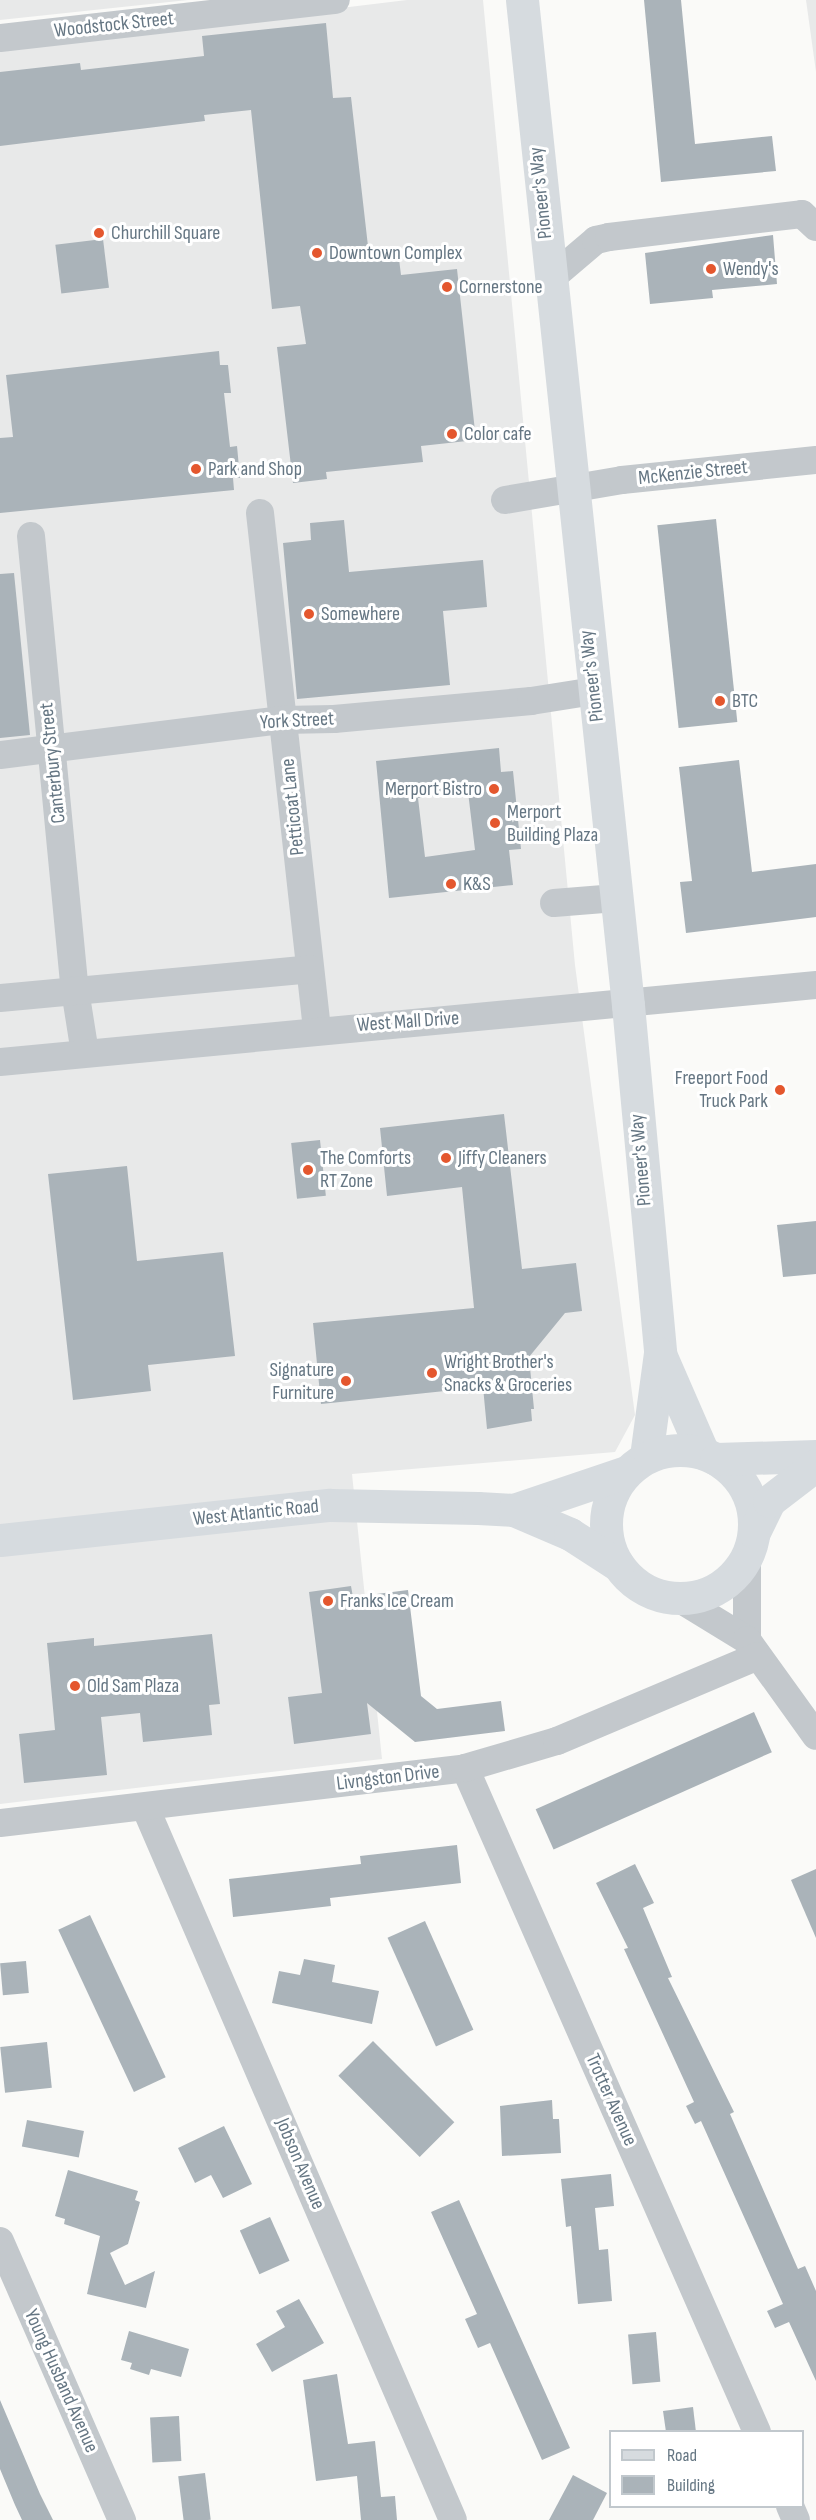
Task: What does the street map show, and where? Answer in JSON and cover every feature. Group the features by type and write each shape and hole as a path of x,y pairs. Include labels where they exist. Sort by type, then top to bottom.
{"main road":[{"name":"Pioneer's Way","path":"522,0 571,488 628,1005 660,1353 636,1465"},
{"name":"Pioneer's Way","path":"660,1353 709,1456"},
{"path":"816,1456 709,1456 674,1449 636,1465 612,1493 606,1517 608,1542 618,1565 634,1583 655,1594 680,1599 707,1594 730,1579 750,1545 769,1501 816,1465"},
{"path":"709,1456 738,1477 752,1503 750,1545"},
{"name":"West Atlantic Road","path":"514,1510 636,1465"},
{"name":"West Atlantic Road","path":"0,1540 330,1505 514,1510 570,1534 618,1565"}],"street":[{"name":"Woodstock Street","path":"0,38 336,0"},
{"path":"550,279 597,240 609,237 802,214 816,227"},
{"name":"McKenzie Street","path":"505,500 571,488 816,460"},
{"name":"Petticoat Lane","path":"260,513 317,1029"},
{"name":"Canterbury Street","path":"30,536 75,990 85,1053"},
{"name":"York Street","path":"0,755 283,720 334,719 531,701 594,691"},
{"path":"554,903 616,898"},
{"path":"0,998 310,969"},
{"name":"West Mall Drive","path":"0,1062 317,1029 628,1005 816,985"},
{"path":"750,1545 752,1648"},
{"path":"680,1599 752,1648 816,1736"},
{"name":"Livngston Drive","path":"0,1823 146,1809 465,1768 557,1741 752,1648"},
{"name":"Trotter Avenue","path":"465,1768 756,2430"},
{"name":"Jobson Avenue","path":"146,1809 453,2520"},
{"name":"Young Husband Avenue","path":"0,2241 122,2520"}],"shaded area":[{"path":"0,0 188,0 0,20"},
{"path":"407,0 483,0 575,965 635,1415 615,1452 352,1474 382,1759 0,1804 0,49"},
{"path":"806,0 816,0 816,72"}],"building":[{"path":"644,0 681,0 695,144 772,136 776,171 661,182"},
{"name":"Downtown Complex","path":"326,23 333,98 351,97 369,255 398,251 401,275 457,269 476,440 421,446 423,462 326,472 327,479 293,483 277,347 306,344 300,306 272,309 251,110 204,115 205,121 0,146 0,72 80,63 81,70 204,56 202,36"},
{"name":"Wendy's","path":"773,235 777,284 712,290 713,298 650,304 645,253"},
{"path":"103,239 109,288 61,293 55,245"},
{"path":"219,351 220,365 228,365 231,393 224,393 230,447 237,446 240,478 233,478 234,490 0,513 0,438 13,437 6,375"},
{"path":"716,519 737,722 679,728 657,525"},
{"path":"344,520 349,572 483,560 487,607 443,611 450,685 297,699 283,543 311,540 310,523"},
{"path":"14,573 30,735 0,738 0,574"},
{"name":"Merport Building Plaza","path":"499,748 501,772 513,771 521,849 509,850 513,885 389,898 376,761","holes":["468,792 475,850 425,857 418,798"]},
{"path":"739,760 752,872 816,864 816,917 686,933 680,882 692,881 679,767"},
{"path":"504,1114 522,1269 576,1263 582,1311 565,1313 529,1357 534,1409 531,1409 532,1421 487,1429 483,1387 321,1404 313,1323 474,1308 462,1187 387,1196 380,1128"},
{"name":"The Comforts RT Zone","path":"320,1140 326,1196 297,1199 291,1143"},
{"path":"127,1166 137,1261 223,1252 235,1356 148,1365 151,1391 73,1400 48,1174"},
{"path":"816,1221 816,1274 783,1277 777,1225"},
{"path":"351,1586 353,1597 408,1590 421,1696 437,1709 501,1701 505,1731 415,1742 367,1703 371,1734 294,1744 288,1697 322,1693 309,1592"},
{"path":"212,1634 220,1704 209,1705 212,1735 143,1742 140,1713 101,1717 107,1775 24,1783 19,1734 55,1730 47,1643 94,1638 94,1646"},
{"path":"754,1712 772,1752 554,1849 536,1809"},
{"path":"457,1845 461,1883 330,1898 331,1906 233,1917 229,1879 361,1864 360,1856"},
{"path":"635,1864 654,1903 643,1908 672,1977 668,1978 734,2112 730,2114 798,2269 805,2266 816,2291 816,2381 789,2322 775,2328 767,2311 783,2304 701,2121 695,2124 686,2106 694,2102 624,1949 628,1948 596,1883"},
{"path":"816,1869 816,1938 791,1880"},
{"path":"90,1915 166,2077 134,2092 58,1930"},
{"path":"425,1921 473,2030 436,2046 388,1938"},
{"path":"304,1959 335,1965 332,1982 379,1991 372,2024 272,2003 279,1971 300,1975"},
{"path":"26,1961 29,1993 3,1995 0,1963"},
{"path":"373,2041 454,2122 420,2157 338,2076"},
{"path":"47,2042 52,2088 5,2093 0,2047"},
{"path":"552,2100 553,2119 559,2119 561,2153 502,2156 500,2106"},
{"path":"27,2120 84,2131 79,2158 22,2147"},
{"path":"224,2126 252,2184 223,2198 211,2175 195,2183 178,2148"},
{"path":"68,2170 138,2191 135,2200 140,2202 128,2244 110,2253 125,2285 155,2271 146,2308 87,2294 100,2236 64,2224 65,2219 55,2216"},
{"path":"611,2174 614,2206 595,2208 599,2250 608,2249 612,2301 578,2304 571,2226 566,2227 561,2179"},
{"path":"459,2200 570,2448 542,2460 490,2343 478,2348 465,2319 477,2314 431,2212"},
{"path":"270,2217 290,2261 259,2274 240,2230"},
{"path":"299,2299 324,2343 272,2372 256,2344 285,2327 276,2311"},
{"path":"129,2331 189,2349 181,2377 151,2369 149,2375 130,2369 132,2363 121,2360"},
{"path":"656,2332 660,2382 632,2384 628,2334"},
{"path":"337,2374 348,2444 375,2441 381,2497 395,2496 397,2520 361,2520 357,2476 316,2481 303,2380"},
{"path":"0,2400 53,2520 22,2520 15,2505 0,2469"},
{"path":"693,2407 696,2430 666,2430 663,2411"},
{"path":"179,2416 181,2461 152,2462 150,2418"},
{"path":"205,2473 211,2520 184,2520 178,2476"},
{"path":"573,2475 607,2493 593,2520 549,2520"}],"place":[{"name":"Churchill Square","path":"99,233"},
{"name":"Downtown Complex","path":"317,253"},
{"name":"Wendy's","path":"711,269"},
{"name":"Cornerstone","path":"447,287"},
{"name":"Color cafe","path":"452,434"},
{"name":"Park and Shop","path":"196,469"},
{"name":"Somewhere","path":"309,614"},
{"name":"BTC","path":"720,701"},
{"name":"Merport Bistro","path":"494,789"},
{"name":"Merport Building Plaza","path":"495,823"},
{"name":"K&S","path":"451,884"},
{"name":"Freeport Food Truck Park","path":"780,1090"},
{"name":"Jiffy Cleaners","path":"446,1158"},
{"name":"The Comforts RT Zone","path":"308,1170"},
{"name":"Wright Brother's Snacks & Groceries","path":"432,1373"},
{"name":"Signature Furniture","path":"346,1381"},
{"name":"Franks Ice Cream","path":"328,1601"},
{"name":"Old Sam Plaza","path":"75,1686"}]}
